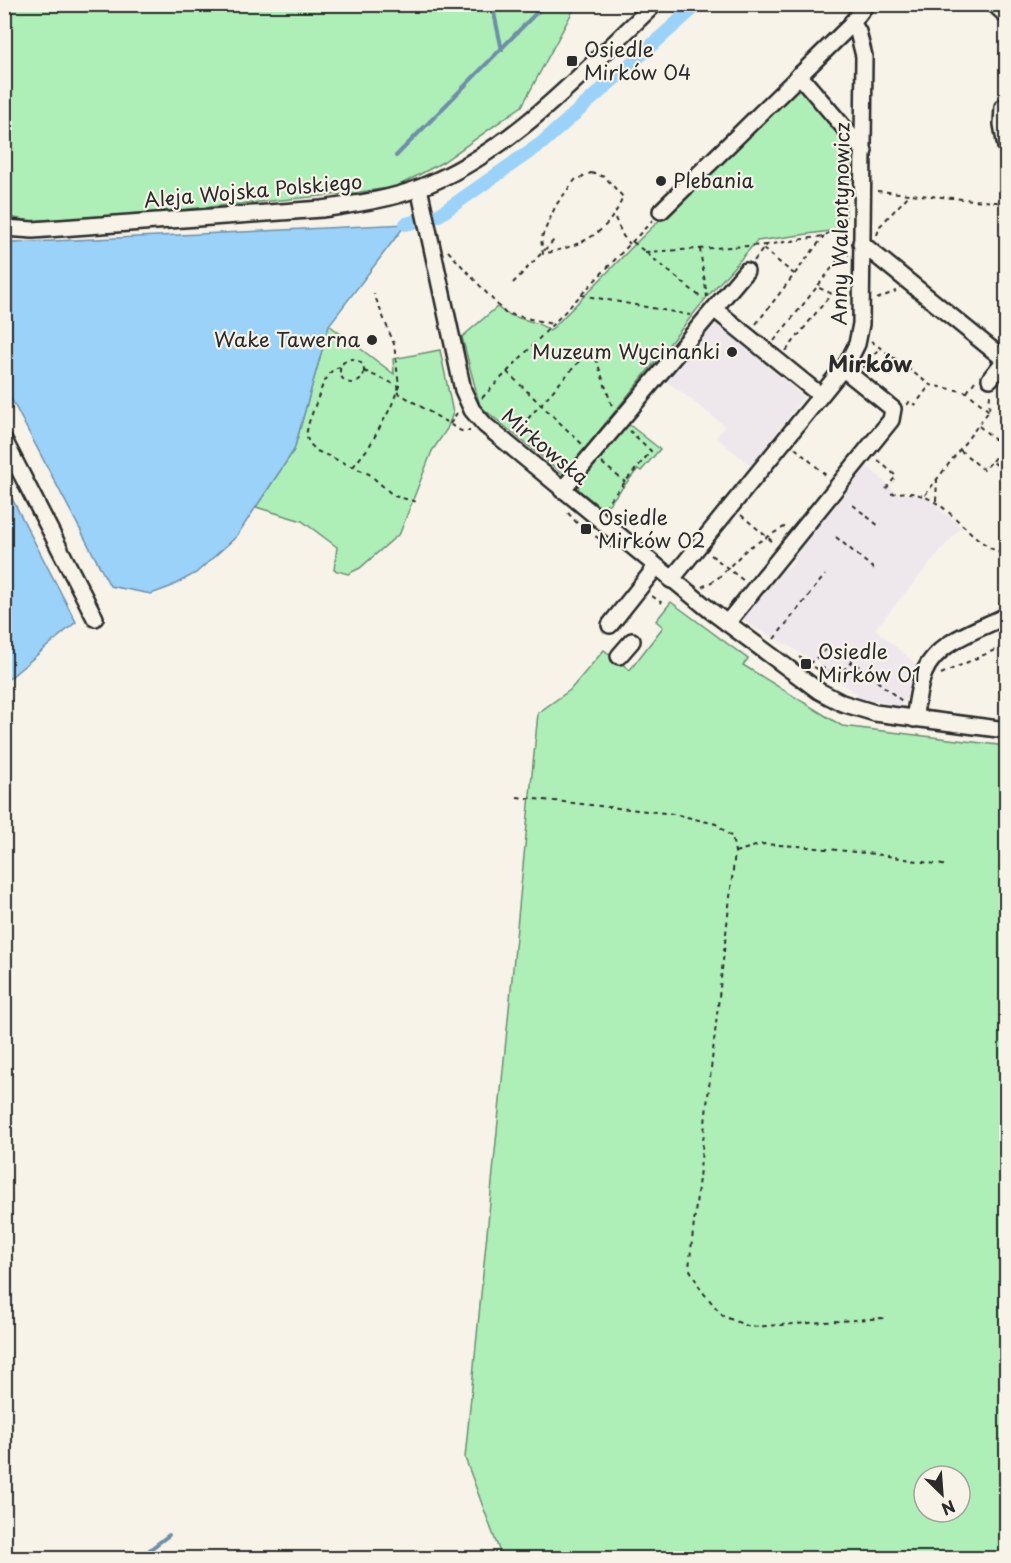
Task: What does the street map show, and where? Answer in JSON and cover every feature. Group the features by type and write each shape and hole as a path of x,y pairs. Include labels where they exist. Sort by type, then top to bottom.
{"street":[{"name":"Aleja Wojska Polskiego","path":"4,228 33,230 322,208 368,202 419,188 459,169 520,128 656,4"},
{"path":"661,211 800,75 852,22 866,4"},
{"path":"994,4 1006,15"},
{"name":"Anny Walentynowicz","path":"671,580 820,395 845,371 855,351 860,331 864,56 858,32 852,22"},
{"path":"800,75 864,151"},
{"path":"1003,107 1002,124 1006,147"},
{"name":"Mirkowska","path":"419,188 465,411 485,424 671,580 831,697 868,712 1006,730"},
{"path":"862,245 1006,359 990,379"},
{"path":"562,490 746,271"},
{"path":"711,313 820,395"},
{"path":"727,623 892,418 893,409 845,371"},
{"path":"4,440 95,618"},
{"path":"610,625 656,567"},
{"path":"914,718 921,680 933,657 949,644 1006,616"},
{"path":"619,656 632,640"}],"path":[{"path":"591,173 605,177 623,197 615,218 602,230 574,246 543,254 541,239 556,205 575,180 591,173"},
{"path":"862,189 1006,204"},
{"path":"770,346 842,255 862,245 910,194"},
{"path":"450,424 507,372 661,211"},
{"path":"615,218 623,236 708,303 700,249"},
{"path":"754,326 824,236 830,232 862,245"},
{"path":"645,252 765,245 824,236"},
{"path":"513,283 556,238"},
{"path":"441,243 506,313 552,324"},
{"path":"746,271 765,245"},
{"path":"763,249 794,274"},
{"path":"868,303 913,285"},
{"path":"817,287 852,302"},
{"path":"353,467 369,447 399,386 394,344 374,294"},
{"path":"782,356 831,294"},
{"path":"581,296 711,313"},
{"path":"867,337 930,385 967,392 989,411"},
{"path":"511,437 592,347 617,422 650,448 651,452 601,511"},
{"path":"845,371 853,366 859,373 880,347"},
{"path":"399,386 364,370 355,359 346,360 340,367 332,370 323,384 309,422 307,437 315,450 373,477 394,496 418,502"},
{"path":"340,367 342,377 349,382 359,380 364,370"},
{"path":"507,372 625,482"},
{"path":"925,495 989,411 990,379"},
{"path":"397,392 461,431 473,431"},
{"path":"960,450 984,470 1005,448 978,426"},
{"path":"790,444 830,478"},
{"path":"992,461 1006,473"},
{"path":"936,501 937,480"},
{"path":"891,494 903,491 925,495 936,501 985,543 1006,555"},
{"path":"853,505 880,527"},
{"path":"735,511 785,551"},
{"path":"706,595 698,588 710,584 748,548 765,536 794,523"},
{"path":"836,537 874,569"},
{"path":"704,549 754,590"},
{"path":"772,641 825,575"},
{"path":"647,592 662,603"},
{"path":"940,674 1006,645"},
{"path":"809,664 828,648 834,651"},
{"path":"791,652 809,664 838,676 852,661 904,703 907,700"},
{"path":"517,797 674,814 716,824 732,837 735,852 689,1268 701,1290 723,1316 750,1327 884,1318"},
{"path":"735,852 763,844 798,846 875,854 948,866"}],"shaded area":[{"path":"709,320 714,321 804,397 751,466 716,437 725,426 663,378"},
{"path":"864,463 899,495 912,494 927,498 961,527 875,629 916,664 906,699 899,706 857,697 857,694 824,671 826,667 745,622 744,618 783,569 790,568 796,560 789,554"}],"green space":[{"path":"4,5 576,5 522,106 443,162 396,187 126,215 30,221 5,216"},
{"path":"795,89 807,89 856,150 857,178 845,179 846,217 837,219 837,230 757,241 707,297 564,475 480,406 462,337 497,307 503,312 538,324 550,331 638,241"},
{"path":"329,325 394,374 393,359 440,350 453,413 447,429 432,451 400,533 360,568 348,574 334,570 337,547 302,521 256,507 294,450"},
{"path":"627,423 660,449 641,471 638,469 604,510 579,490 578,485"},
{"path":"671,602 748,659 743,665 842,726 1006,746 1006,1558 502,1558 465,1458 538,713 570,690 604,650 630,670 663,627 656,621"}],"water":[{"path":"406,224 329,325 294,450 236,537 196,573 170,587 151,594 110,586 5,387 5,248 11,243"},
{"path":"5,485 76,622 4,682"}],"waterway":[{"path":"492,4 502,50"},
{"path":"396,156 545,4"},
{"path":"406,224 439,215 542,143 698,4"},
{"path":"139,1558 169,1535"}],"place":[{"name":"Osiedle Mirków 04","path":"572,61"},
{"name":"Plebania","path":"661,181"},
{"name":"Wake Tawerna","path":"372,340"},
{"name":"Muzeum Wycinanki","path":"732,352"},
{"name":"Osiedle Mirków 02","path":"586,529"},
{"name":"Osiedle Mirków 01","path":"806,664"}],"district":[{"name":"Mirków","path":"870,364"}]}
